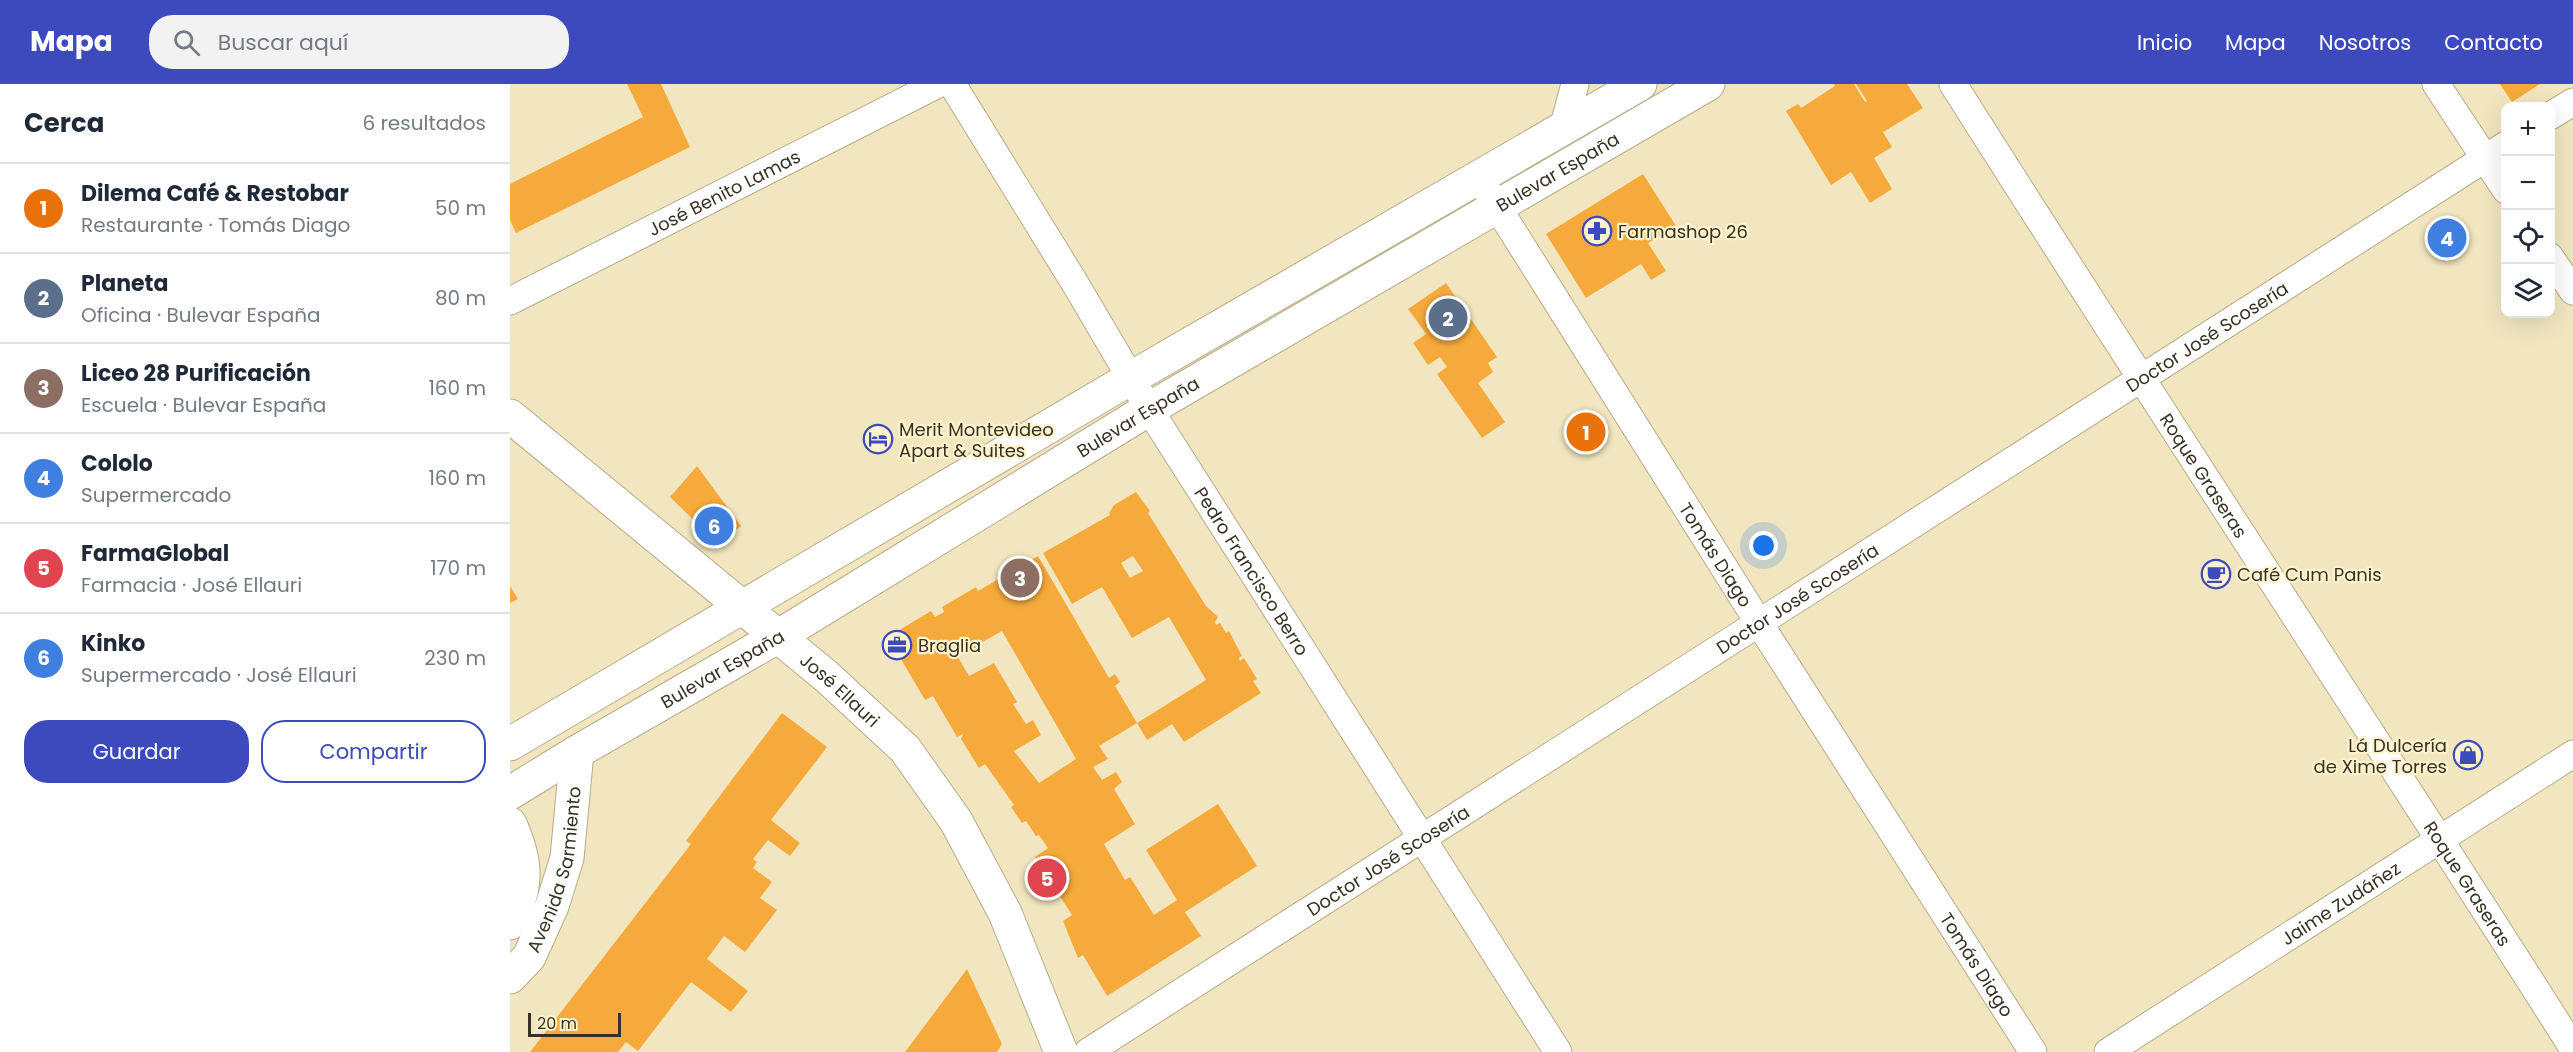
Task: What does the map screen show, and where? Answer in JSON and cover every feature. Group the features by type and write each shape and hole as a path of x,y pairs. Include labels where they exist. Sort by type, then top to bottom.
{"main road":[{"name":"Bulevar España","path":"510,744 1131,378 1640,84"},
{"name":"Bulevar España","path":"510,793 777,637 1149,409 1708,84"},
{"name":"José Ellauri","path":"510,416 825,676 905,749 956,821 1005,913 1061,1052"},
{"name":"Avenida Sarmiento","path":"510,977 529,957 552,906 567,858 577,752"},
{"name":"Avenida Sarmiento","path":"510,824 521,849 525,873 519,904 510,923"}],"street":[{"name":"José Benito Lamas","path":"510,301 938,84"},
{"name":"Pedro Francisco Berro","path":"952,84 1149,409 1558,1052"},
{"path":"1563,129 1575,84"},
{"name":"Roque Graseras","path":"1953,84 2140,379 2440,838 2573,1048"},
{"path":"2436,84 2495,152 2501,175"},
{"path":"2555,113 2573,102"},
{"name":"Doctor José Scosería","path":"1088,1052 2495,152"},
{"name":"Tomás Diago","path":"1479,177 1759,623 2033,1052"},
{"path":"2555,264 2573,291"},
{"name":"Jaime Zudáñez","path":"2108,1052 2573,754"}],"building":[{"path":"627,84 661,84 690,147 516,233 510,220 510,184 643,117"},
{"path":"1834,84 1854,84 1865,102 1867,101 1856,84 1907,84 1923,108 1883,132 1892,147 1874,158 1892,189 1870,203 1851,172 1831,185 1786,111 1798,104 1801,108 1835,86"},
{"path":"2500,84 2540,84 2512,102"},
{"path":"1643,174 1676,226 1648,243 1666,271 1651,280 1641,264 1586,298 1546,234"},
{"path":"1446,283 1497,357 1488,363 1493,372 1478,383 1505,422 1482,438 1437,374 1447,367 1440,357 1428,365 1413,343 1426,334 1408,309"},
{"path":"697,466 741,526 723,539 711,537 670,497"},
{"path":"1136,492 1150,511 1148,513 1206,606 1218,617 1216,625 1220,623 1226,633 1229,631 1242,656 1239,658 1240,661 1244,658 1257,679 1253,681 1261,693 1184,742 1172,724 1147,740 1137,723 1206,680 1169,617 1132,638 1102,587 1072,604 1043,553 1110,515 1114,505","holes":["1133,556 1143,571 1130,578 1121,563"]},
{"path":"1038,556 1109,678 1115,674 1120,682 1115,686 1137,723 1099,746 1108,759 1093,767 1102,780 1116,772 1122,782 1114,789 1135,824 1104,844 1125,880 1130,877 1154,915 1177,900 1146,850 1218,804 1257,866 1185,912 1201,936 1107,996 1083,955 1078,958 1063,921 1072,915 1035,857 1048,848 1026,821 1022,823 1011,807 1014,805 985,764 979,768 961,739 963,734 957,737 933,696 925,700 888,637 931,611 935,617 944,612 942,607 976,587 978,591","holes":["1002,631 1076,759 1039,783 1014,751 1041,735 1033,720 1026,724 1013,704 1017,702 994,663 969,676 952,647 961,641 969,654 979,649 977,645"]},
{"path":"510,586 518,599 510,603"},
{"path":"782,713 827,747 771,820 800,843 790,856 768,840 753,859 757,862 753,868 772,882 760,898 777,910 745,952 724,936 707,959 748,991 731,1012 691,982 638,1051 626,1042 618,1052 530,1052 691,844 686,841"},
{"path":"967,969 1002,1044 997,1052 905,1052"}],"place":[{"name":"Farmashop 26","path":"1597,231"},
{"name":"Cololo","path":"2447,238"},
{"name":"Planeta","path":"1448,318"},
{"name":"Dilema Café & Restobar","path":"1586,432"},
{"name":"Merit Montevideo Apart & Suites","path":"878,439"},
{"name":"Kinko","path":"714,526"},
{"name":"Café Cum Panis","path":"2216,574"},
{"name":"Liceo 28 Purificación","path":"1020,578"},
{"name":"Braglia","path":"897,645"},
{"name":"Lá Dulcería de Xime Torres","path":"2468,755"},
{"name":"FarmaGlobal","path":"1047,878"}]}
